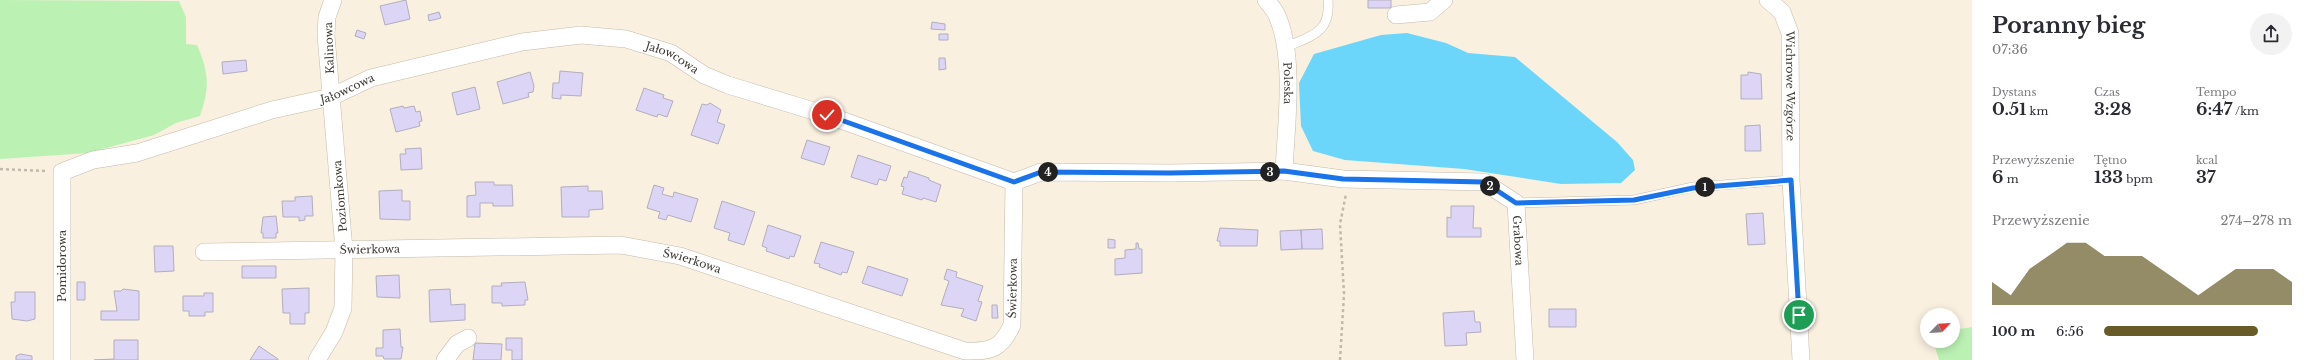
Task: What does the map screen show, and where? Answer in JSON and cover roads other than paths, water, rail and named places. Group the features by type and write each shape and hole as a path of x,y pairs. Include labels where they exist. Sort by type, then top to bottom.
{"street":[{"name":"Kalinowa","path":"331,97 326,35 327,18 333,0"},
{"name":"Poleska","path":"1266,0 1278,17 1286,47 1287,90 1284,171"},
{"path":"1396,15 1430,12 1444,0"},
{"name":"Wichrowe Wzgórze","path":"1768,0 1782,12 1790,33 1791,180 1801,360"},
{"name":"Jałowcowa","path":"62,172 93,160 137,153 272,110 331,97 371,78 522,42 581,35 626,39 671,53 704,75 827,115 1014,182"},
{"name":"Poziomkowa","path":"317,360 334,332 343,308 344,250 331,97"},
{"path":"1014,182 1041,172 1170,173 1284,171"},
{"name":"Grabowa","path":"1284,171 1346,179 1484,182 1516,203 1525,360"},
{"name":"Pomidorowa","path":"62,172 62,360"},
{"name":"Świerkowa","path":"204,252 620,245 680,256 965,351 981,352 993,349 1005,339 1012,324 1014,302 1014,182"},
{"path":"445,360 456,344 468,338"}],"lane":[{"path":"1286,47 1317,33 1324,26 1328,16 1328,0"},
{"path":"1516,203 1634,200 1693,188 1791,180"}],"water":[{"path":"1407,33 1446,43 1468,53 1515,57 1617,142 1633,160 1635,170 1621,183 1561,184 1464,169 1345,160 1313,151 1301,126 1299,83 1314,54 1381,35"}]}
